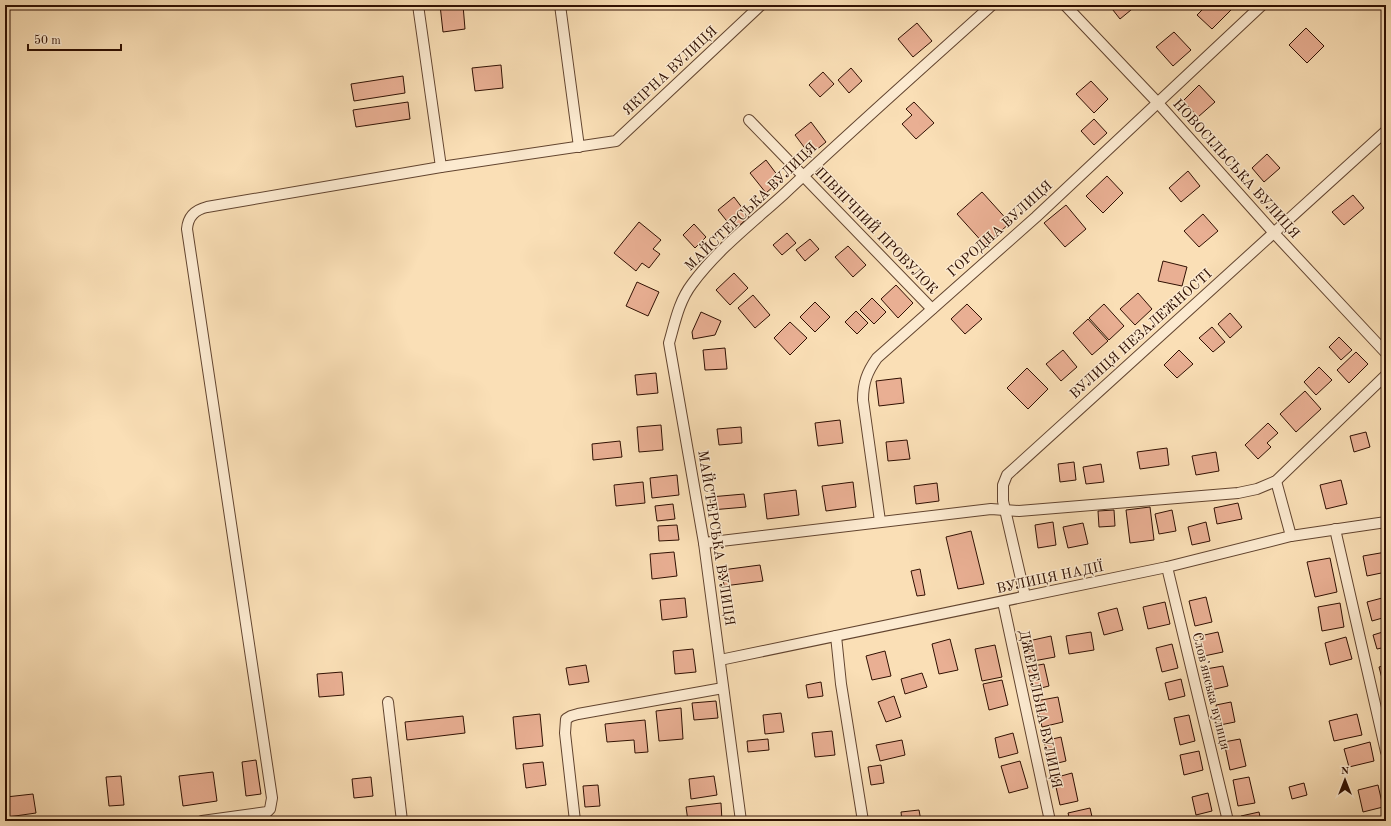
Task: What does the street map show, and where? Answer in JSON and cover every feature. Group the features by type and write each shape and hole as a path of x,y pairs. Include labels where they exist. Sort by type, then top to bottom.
{"street":[{"path":"418,5 441,167"},
{"path":"202,821 267,812 270,809 272,798 186,229 187,222 191,215 198,209 207,207 441,167 579,147 560,5"},
{"name":"ЯКІРНА ВУЛИЦЯ","path":"579,147 616,142 761,5"},
{"name":"МАЙСТЕРСЬКА ВУЛИЦЯ","path":"742,821 704,543 669,343 675,320 691,284 709,264 803,175 992,5"},
{"name":"НОВОСІЛЬСЬКА ВУЛИЦЯ","path":"1065,5 1157,102 1274,233 1386,353"},
{"name":"ГОРОДНА ВУЛИЦЯ","path":"880,521 863,400 863,387 866,375 877,358 1036,217 1262,5"},
{"name":"ПІВНІЧНИЙ ПРОВУЛОК","path":"749,120 932,310"},
{"name":"ВУЛИЦЯ НЕЗАЛЕЖНОСТІ","path":"1026,596 1005,509 1003,485 1007,475 1386,131"},
{"path":"704,543 880,521 1005,509 1019,511 1238,493 1257,489 1276,481 1386,375"},
{"path":"1276,481 1291,536"},
{"name":"ВУЛИЦЯ НАДІЇ","path":"720,660 1167,567 1291,536 1386,522"},
{"path":"1335,529 1386,752"},
{"name":"Словʼянська вулиця","path":"1167,567 1228,821"},
{"name":"ДЖЕРЕЛЬНА ВУЛИЦЯ","path":"1003,602 1050,821"},
{"path":"836,636 841,684 863,821"},
{"path":"575,821 565,732 566,719 578,714 723,688"},
{"path":"388,702 402,821"}],"building":[{"path":"440,5 463,5 465,29 443,32"},
{"path":"1109,5 1137,5 1120,19"},
{"path":"1207,5 1236,5 1212,29 1197,15"},
{"path":"917,23 932,41 913,57 898,39"},
{"path":"1306,28 1324,46 1307,63 1289,45"},
{"path":"1174,32 1191,50 1173,66 1156,47"},
{"path":"501,65 503,88 475,91 472,68"},
{"path":"851,68 862,81 849,93 838,80"},
{"path":"823,72 834,84 820,97 809,85"},
{"path":"403,76 405,93 354,101 351,84"},
{"path":"1091,81 1108,99 1094,113 1076,94"},
{"path":"1199,85 1215,102 1198,117 1183,101"},
{"path":"408,102 410,119 356,127 353,110"},
{"path":"914,102 934,123 916,139 902,124 912,115 906,109"},
{"path":"1094,119 1107,133 1094,145 1081,131"},
{"path":"811,122 826,142 810,155 795,135"},
{"path":"1267,154 1280,168 1264,182 1252,168"},
{"path":"766,160 781,180 766,193 750,173"},
{"path":"1188,171 1200,186 1181,202 1169,188"},
{"path":"1107,176 1123,193 1103,213 1086,196"},
{"path":"982,192 1010,223 985,245 957,214"},
{"path":"1353,195 1364,208 1344,225 1332,212"},
{"path":"734,197 749,217 734,230 718,210"},
{"path":"1066,205 1086,229 1065,247 1044,223"},
{"path":"1203,214 1218,231 1199,247 1184,231"},
{"path":"639,222 661,240 653,249 660,254 649,268 642,263 636,271 614,253"},
{"path":"694,224 706,237 695,248 683,235"},
{"path":"787,233 796,243 782,255 773,245"},
{"path":"810,239 819,249 805,261 796,250"},
{"path":"848,246 866,265 853,277 835,257"},
{"path":"1163,261 1187,267 1182,286 1158,281"},
{"path":"734,273 748,288 730,305 716,290"},
{"path":"637,282 659,292 648,316 626,306"},
{"path":"896,285 913,303 898,318 881,299"},
{"path":"1138,293 1152,309 1135,325 1120,309"},
{"path":"753,295 770,315 755,328 738,308"},
{"path":"872,298 886,312 874,324 860,310"},
{"path":"815,302 830,317 815,332 800,317"},
{"path":"967,304 982,319 965,334 951,319"},
{"path":"1104,304 1124,326 1109,340 1089,318"},
{"path":"856,311 868,323 857,334 845,322"},
{"path":"701,312 721,321 715,335 693,339 692,332"},
{"path":"1230,313 1242,327 1230,338 1218,324"},
{"path":"1088,319 1108,341 1092,355 1073,333"},
{"path":"790,322 807,338 790,355 774,338"},
{"path":"1212,327 1225,342 1213,352 1199,338"},
{"path":"1339,337 1352,350 1341,360 1329,347"},
{"path":"725,348 727,369 705,370 703,350"},
{"path":"1063,350 1077,367 1061,381 1046,364"},
{"path":"1179,350 1193,364 1177,378 1164,365"},
{"path":"1356,352 1368,364 1349,383 1337,370"},
{"path":"1319,367 1332,380 1316,395 1304,382"},
{"path":"1027,368 1048,389 1028,409 1007,388"},
{"path":"656,373 658,393 637,395 635,375"},
{"path":"901,378 904,403 879,406 876,381"},
{"path":"1305,391 1321,409 1296,432 1280,414"},
{"path":"840,420 843,443 818,446 815,423"},
{"path":"1268,423 1278,433 1267,443 1271,447 1258,459 1245,445"},
{"path":"661,425 663,450 639,452 637,427"},
{"path":"741,427 742,443 719,445 717,429"},
{"path":"1366,432 1370,447 1354,452 1350,436"},
{"path":"907,440 910,459 888,461 886,442"},
{"path":"620,441 622,457 593,460 592,444"},
{"path":"1167,448 1169,465 1140,469 1137,452"},
{"path":"1216,452 1219,471 1196,475 1192,456"},
{"path":"1074,462 1076,480 1060,482 1058,464"},
{"path":"1101,464 1104,482 1086,484 1083,467"},
{"path":"677,475 679,495 652,498 650,478"},
{"path":"1341,480 1347,504 1326,509 1320,485"},
{"path":"643,482 645,503 616,506 614,485"},
{"path":"853,482 856,507 826,511 822,486"},
{"path":"937,483 939,501 916,504 914,486"},
{"path":"796,490 799,515 767,519 764,494"},
{"path":"744,494 746,507 711,510 710,497"},
{"path":"1238,503 1242,519 1217,524 1214,508"},
{"path":"673,504 675,519 657,521 655,506"},
{"path":"1150,507 1154,540 1130,543 1126,510"},
{"path":"1114,510 1115,526 1099,527 1098,511"},
{"path":"1172,510 1176,531 1159,534 1155,514"},
{"path":"1053,522 1056,545 1038,548 1035,525"},
{"path":"1206,522 1210,541 1192,545 1188,527"},
{"path":"1083,523 1088,544 1068,548 1063,527"},
{"path":"677,525 679,540 659,541 658,526"},
{"path":"971,531 984,584 958,589 946,537"},
{"path":"674,552 677,576 652,579 650,554"},
{"path":"1386,552 1386,572 1367,576 1363,556"},
{"path":"1330,558 1337,592 1315,597 1307,562"},
{"path":"760,565 763,581 724,586 722,570"},
{"path":"920,569 925,595 917,596 911,571"},
{"path":"1206,597 1212,622 1195,626 1189,601"},
{"path":"1386,597 1386,617 1372,621 1367,602"},
{"path":"685,598 687,617 662,620 660,600"},
{"path":"1165,602 1170,624 1148,629 1143,607"},
{"path":"1340,603 1344,627 1322,631 1318,607"},
{"path":"1117,608 1123,630 1104,635 1098,613"},
{"path":"1386,631 1386,647 1377,649 1373,635"},
{"path":"1091,632 1094,650 1069,654 1066,636"},
{"path":"1218,632 1223,652 1204,656 1200,636"},
{"path":"1051,636 1055,657 1028,662 1024,642"},
{"path":"1346,637 1352,659 1330,665 1325,643"},
{"path":"950,639 958,670 939,674 932,644"},
{"path":"1172,644 1178,668 1162,672 1156,648"},
{"path":"995,645 1002,677 982,681 975,649"},
{"path":"693,649 696,672 675,674 673,651"},
{"path":"885,651 891,676 872,680 866,656"},
{"path":"1044,664 1049,686 1033,690 1028,667"},
{"path":"586,665 589,682 569,685 566,668"},
{"path":"1386,665 1386,690 1385,690 1379,667"},
{"path":"1223,666 1228,686 1211,690 1206,669"},
{"path":"342,672 344,695 319,697 317,674"},
{"path":"922,673 927,687 905,694 901,679"},
{"path":"1181,679 1185,696 1169,700 1165,683"},
{"path":"1002,680 1008,705 989,710 983,684"},
{"path":"821,682 823,696 808,698 806,685"},
{"path":"894,696 901,717 886,722 878,702"},
{"path":"1058,697 1063,722 1042,727 1036,701"},
{"path":"716,701 718,718 694,720 692,703"},
{"path":"1231,702 1235,722 1220,725 1216,705"},
{"path":"681,708 683,739 659,741 656,711"},
{"path":"781,713 784,732 765,734 763,715"},
{"path":"540,714 543,746 516,749 513,717"},
{"path":"1357,714 1362,735 1334,741 1329,721"},
{"path":"1189,715 1195,741 1180,745 1174,718"},
{"path":"463,716 465,733 407,740 405,722"},
{"path":"645,720 648,752 635,753 634,740 607,742 605,724"},
{"path":"832,731 835,755 815,757 812,733"},
{"path":"1013,733 1018,753 999,758 995,738"},
{"path":"1061,737 1066,761 1050,765 1044,741"},
{"path":"768,739 769,750 748,752 747,741"},
{"path":"1240,739 1246,766 1230,770 1224,742"},
{"path":"902,740 905,755 880,761 876,745"},
{"path":"1370,742 1374,761 1349,767 1344,749"},
{"path":"1199,751 1203,770 1184,775 1180,755"},
{"path":"256,760 261,794 246,796 242,762"},
{"path":"1020,761 1028,788 1009,793 1001,766"},
{"path":"543,762 546,785 526,788 523,764"},
{"path":"881,765 884,783 871,785 868,767"},
{"path":"213,772 217,801 183,806 179,776"},
{"path":"1072,773 1078,801 1060,805 1054,778"},
{"path":"121,776 124,805 109,806 106,777"},
{"path":"714,776 717,795 691,799 689,779"},
{"path":"371,777 373,796 354,798 352,779"},
{"path":"1249,777 1255,803 1238,806 1233,780"},
{"path":"1304,783 1307,795 1292,799 1289,787"},
{"path":"598,785 600,806 585,807 583,786"},
{"path":"1378,785 1383,807 1363,812 1358,790"},
{"path":"1208,793 1212,811 1196,815 1192,797"},
{"path":"33,794 36,813 8,817 6,797"},
{"path":"721,803 722,821 688,821 686,807"},
{"path":"1090,808 1093,821 1070,821 1068,813"},
{"path":"919,810 921,821 902,821 901,812"},
{"path":"1259,812 1261,821 1242,821 1241,816"},
{"path":"547,818 547,821 529,821"}]}
